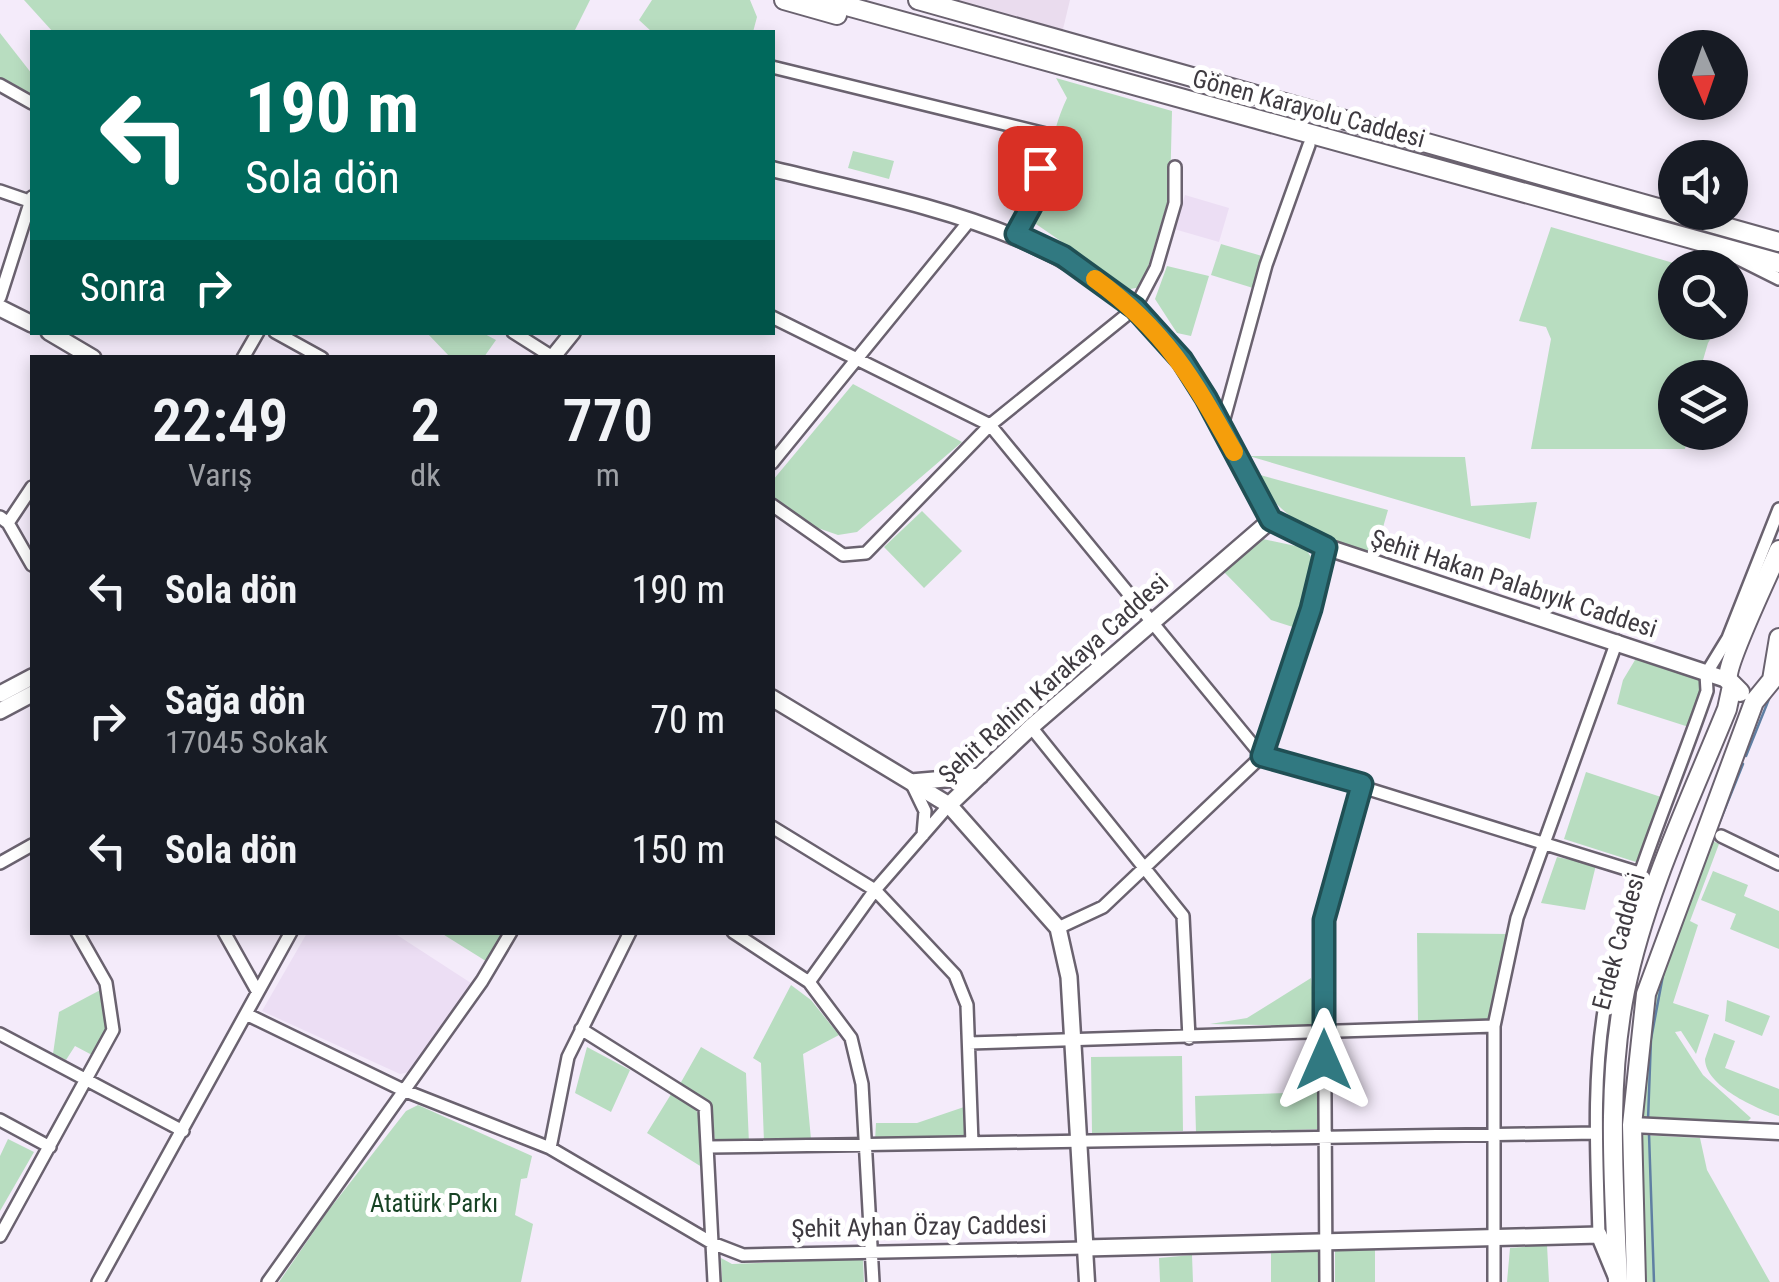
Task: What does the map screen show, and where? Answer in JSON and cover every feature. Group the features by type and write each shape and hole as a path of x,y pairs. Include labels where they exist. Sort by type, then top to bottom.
{"highway":[{"path":"784,0 1070,78 1121,82"},
{"name":"Gönen Karayolu Caddesi","path":"825,0 1779,262"},
{"name":"Gönen Karayolu Caddesi","path":"918,0 1779,242"},
{"name":"Erdek Caddesi","path":"1618,1281 1612,1115 1625,990 1658,879 1727,709 1723,672 1779,550"},
{"name":"Erdek Caddesi","path":"1636,1282 1632,1125 1638,1040 1650,978 1698,843 1772,680 1779,638"},
{"path":"1757,648 1772,680 1745,694 1723,672 1757,648"}],"main road":[{"path":"0,308 30,323"},
{"path":"54,335 88,355"},
{"name":"Şehit Rahim Karakaya Caddesi","path":"949,805 1031,728 1271,520"},
{"name":"Şehit Hakan Palabıyık Caddesi","path":"1271,520 1326,547 1723,672"},
{"path":"0,694 30,678"},
{"path":"0,711 30,695"},
{"path":"775,700 949,805 1058,928 1067,955 1086,1248"},
{"path":"911,782 980,776"},
{"path":"1599,1236 1618,1281"},
{"name":"Şehit Ayhan Özay Caddesi","path":"1086,1248 1599,1236"}],"street":[{"path":"775,68 1046,134 1034,201 1016,234"},
{"path":"0,85 30,102"},
{"path":"1222,430 1255,300 1309,145"},
{"path":"775,507 844,555 866,553 990,425 1135,308 1156,268 1174,204 1175,167"},
{"path":"775,170 970,220 1016,234 1063,256 1135,308 1182,360 1271,520"},
{"path":"0,190 30,199"},
{"path":"0,298 30,206"},
{"path":"775,459 970,220"},
{"path":"1708,243 1779,280"},
{"path":"775,318 990,425 1151,626 1262,756 1639,873"},
{"path":"280,335 316,355"},
{"path":"518,335 550,355"},
{"path":"555,355 571,335"},
{"path":"30,489 4,520 30,562"},
{"path":"1599,1236 1596,1133 1605,1007 1639,873 1707,691 1723,672 1728,638 1779,509"},
{"path":"1058,928 1084,919 1144,872 1262,756 1311,609 1326,547"},
{"path":"1494,1282 1494,1026 1517,918 1616,641"},
{"path":"1031,728 1144,872 1176,905 1186,923 1188,1038"},
{"path":"911,782 924,811 924,834"},
{"path":"1326,1282 1324,920 1362,784"},
{"name":"Şehit Rahim Karakaya Caddesi","path":"809,982 875,890 949,805"},
{"path":"775,829 875,890 955,975 967,1005 972,1144"},
{"path":"1720,836 1779,864"},
{"path":"0,863 30,849"},
{"path":"0,1236 109,1043 114,1012 106,983 79,935"},
{"path":"226,935 256,989"},
{"path":"98,1282 289,935"},
{"path":"268,1282 482,982 509,935"},
{"path":"550,1148 560,1084 581,1029 628,935"},
{"path":"738,935 809,982 842,1022 854,1048 862,1084 873,1282"},
{"name":"Şehit Ayhan Özay Caddesi","path":"248,1015 404,1090 550,1148 712,1243 743,1255 1086,1248"},
{"path":"969,1043 1494,1026"},
{"path":"581,1029 701,1102 708,1117 714,1282"},
{"path":"0,1034 183,1131"},
{"path":"0,1120 50,1147"},
{"path":"1632,1125 1779,1132"},
{"path":"709,1147 1596,1133"},
{"path":"1086,1248 1087,1282"}],"shaded area":[{"path":"927,0 1070,0 1062,33"},
{"path":"1185,195 1229,208 1219,242 1174,229"},
{"path":"306,935 397,935 474,985 475,990 409,1072 400,1074 262,1011"}],"green space":[{"path":"24,0 590,0 575,30 51,30"},
{"path":"652,0 750,0 757,17 754,30 650,30 639,20"},
{"path":"0,33 30,71 30,95 0,80"},
{"path":"1056,78 1172,111 1170,193 1142,287 1130,289 1036,224 1052,144 1067,98"},
{"path":"853,151 894,161 889,179 848,168"},
{"path":"1551,227 1658,258 1658,340 1710,340 1703,360 1658,360 1658,449 1531,449 1551,339 1546,327 1519,321"},
{"path":"1221,244 1262,256 1253,288 1211,275"},
{"path":"1167,266 1209,276 1191,336 1177,333 1155,299"},
{"path":"429,335 487,335 496,340 485,355 448,355"},
{"path":"853,384 962,442 857,532 838,535 775,504 775,478"},
{"path":"1249,456 1465,457 1471,506 1537,502 1530,539"},
{"path":"1253,473 1388,510 1375,555 1338,542 1291,517"},
{"path":"922,511 962,551 924,588 884,547"},
{"path":"1263,539 1305,548 1313,560 1296,628 1271,620 1224,572"},
{"path":"1638,655 1704,675 1706,691 1692,728 1617,704 1623,680"},
{"path":"1586,772 1661,797 1639,863 1564,839"},
{"path":"1706,838 1719,844 1690,921 1698,925 1673,1003 1709,1015 1696,1054 1681,1031 1675,1032 1703,1075 1751,1118 1745,1124 1644,1119 1642,1108 1646,1020"},
{"path":"1557,857 1596,865 1585,910 1541,903"},
{"path":"1713,871 1748,885 1744,896 1779,911 1779,949 1730,929 1736,914 1701,900"},
{"path":"1417,933 1509,934 1489,1020 1418,1022"},
{"path":"444,935 503,935 489,963"},
{"path":"1311,978 1316,1026 1210,1024 1247,1018"},
{"path":"791,985 811,1000 839,1035 803,1054 811,1139 764,1142 761,1063 753,1058"},
{"path":"104,988 108,1024 92,1055 75,1046 66,1060 53,1054 59,1012"},
{"path":"1727,1000 1770,1016 1762,1036 1725,1021"},
{"path":"1714,1033 1735,1041 1725,1068 1779,1089 1779,1116 1746,1102 1713,1078 1705,1059"},
{"path":"587,1047 630,1070 611,1112 575,1093"},
{"path":"701,1047 746,1073 749,1144 715,1142 711,1104 680,1084"},
{"path":"1182,1056 1183,1131 1092,1133 1091,1057"},
{"path":"673,1091 700,1116 705,1169 647,1133"},
{"path":"1320,1092 1321,1129 1196,1133 1195,1096"},
{"name":"Atatürk Parkı","path":"418,1105 532,1156 527,1178 521,1179 515,1215 533,1224 521,1282 279,1282 406,1111"},
{"path":"964,1107 967,1140 875,1141 876,1123 917,1123"},
{"path":"1640,1135 1700,1138 1707,1170 1770,1282 1645,1282"},
{"path":"8,1139 34,1152 0,1211 0,1156"},
{"path":"1547,1245 1549,1282 1507,1282 1510,1248"},
{"path":"1271,1249 1319,1249 1319,1282 1271,1282"},
{"path":"1375,1249 1375,1282 1335,1282 1335,1250"},
{"path":"1192,1255 1193,1282 1160,1282 1159,1258"},
{"path":"721,1258 732,1264 863,1259 864,1282 722,1282"}],"waterway":[{"path":"1746,756 1771,694"},
{"path":"1716,831 1743,764"},
{"path":"1648,1120 1651,1039 1664,970"},
{"path":"1649,1134 1654,1282"}],"slow traffic":[{"path":"1095,279 1135,308 1182,360 1234,452"}],"route":[{"path":"1040,168 1034,201 1016,234 1063,256 1135,308 1182,360 1271,520 1326,547 1311,609 1262,756 1362,784 1324,920 1324,1060"}]}
